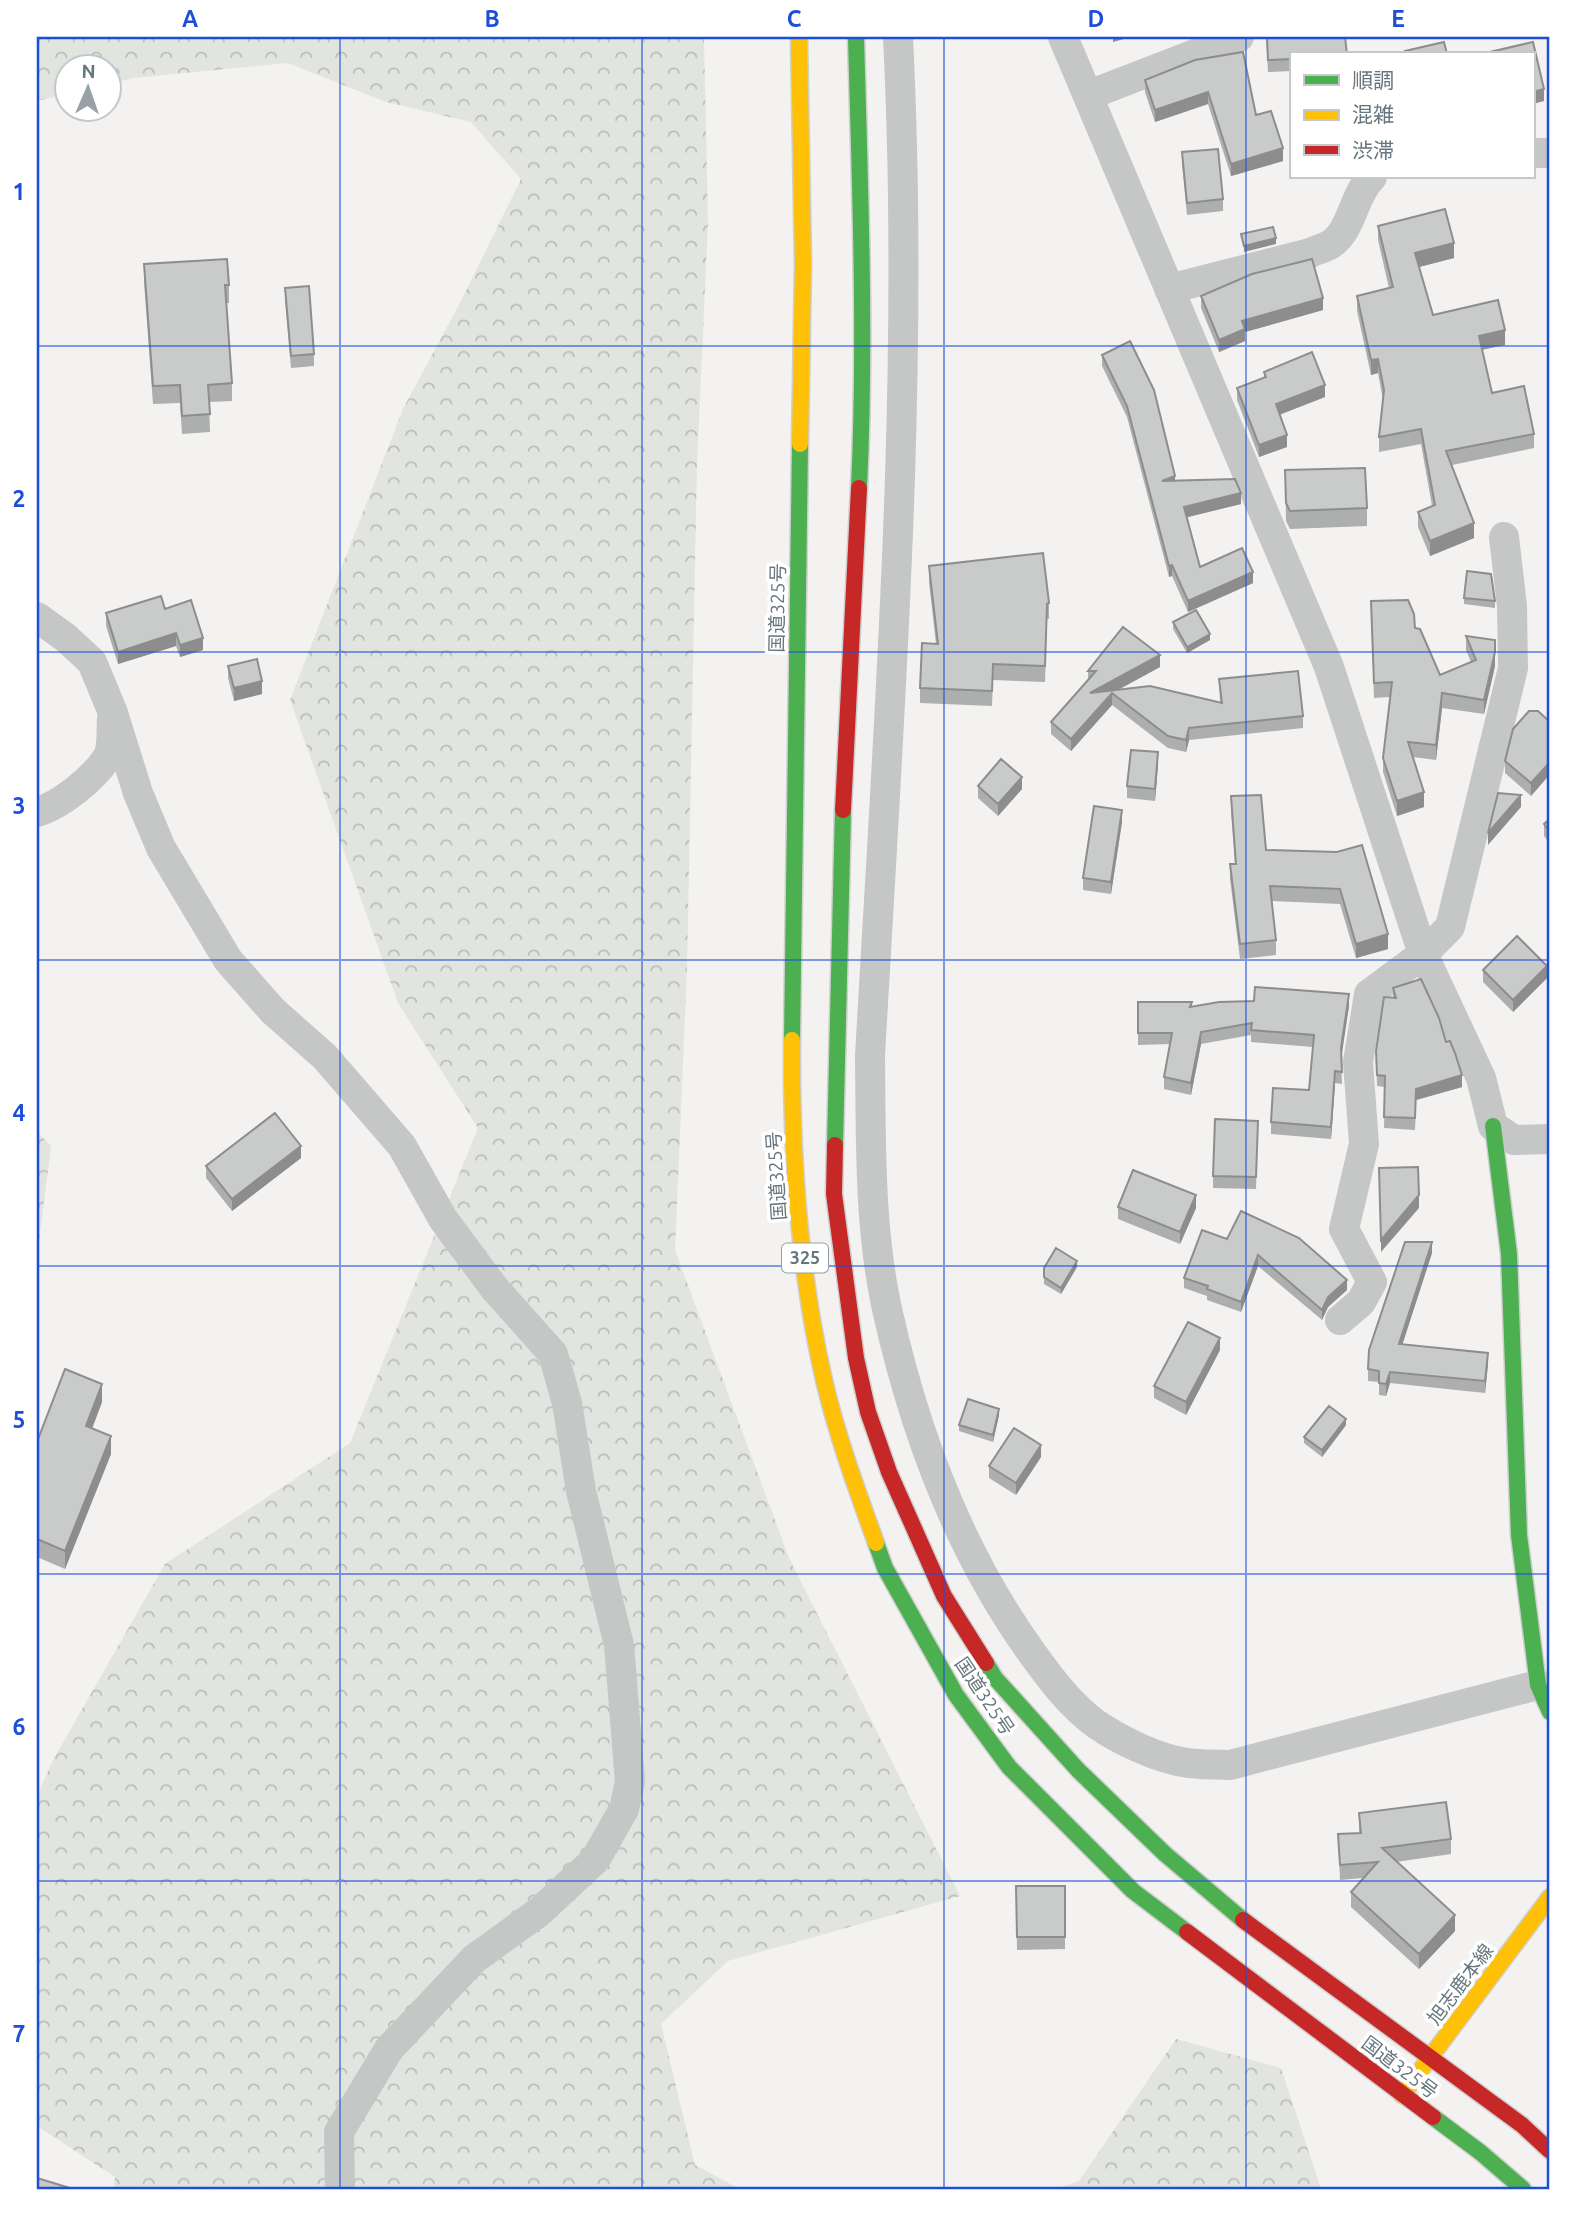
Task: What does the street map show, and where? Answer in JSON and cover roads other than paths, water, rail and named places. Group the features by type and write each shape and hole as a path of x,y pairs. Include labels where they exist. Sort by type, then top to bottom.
{"main road":[{"name":"国道325号","path":"799,37 803,264 792,1051 795,1174 808,1286 824,1380 850,1471 885,1568 956,1695 1009,1767 1133,1891 1480,2152 1523,2189"},
{"name":"国道325号","path":"856,37 861,220 862,420 841,842 834,1194 856,1359 868,1412 889,1472 944,1596 995,1678 1078,1770 1165,1854 1252,1928 1522,2125 1550,2151"},
{"path":"1493,1126 1509,1254 1520,1535 1538,1685 1550,1712"},
{"name":"旭志鹿本線","path":"1402,2095 1550,1897"}],"street":[{"path":"898,37 903,132 904,376 870,1056 871,1137 875,1223 887,1307 908,1389 934,1470 968,1547 1013,1627 1055,1685 1095,1723 1138,1748 1186,1763 1230,1765 1538,1685"},
{"path":"1063,37 1329,667 1423,954 1481,1078 1493,1126 1514,1140 1550,1139"},
{"path":"1089,95 1239,37"},
{"path":"1169,289 1310,253 1331,244 1345,229 1362,186 1371,178"},
{"path":"1339,1320 1362,1301 1371,1282 1344,1229 1364,1144 1358,1062 1369,994 1423,954 1450,927 1513,667 1512,607 1504,537"},
{"path":"37,617 66,638 92,662 113,713 138,793 161,848 228,960 273,1011 326,1057 402,1146 443,1219 495,1289 553,1354 567,1403 581,1491 619,1645 631,1782 624,1809 595,1860 539,1912 474,1959 389,2049 339,2132 340,2189"},
{"path":"37,812 80,787 108,756 113,713"}]}
